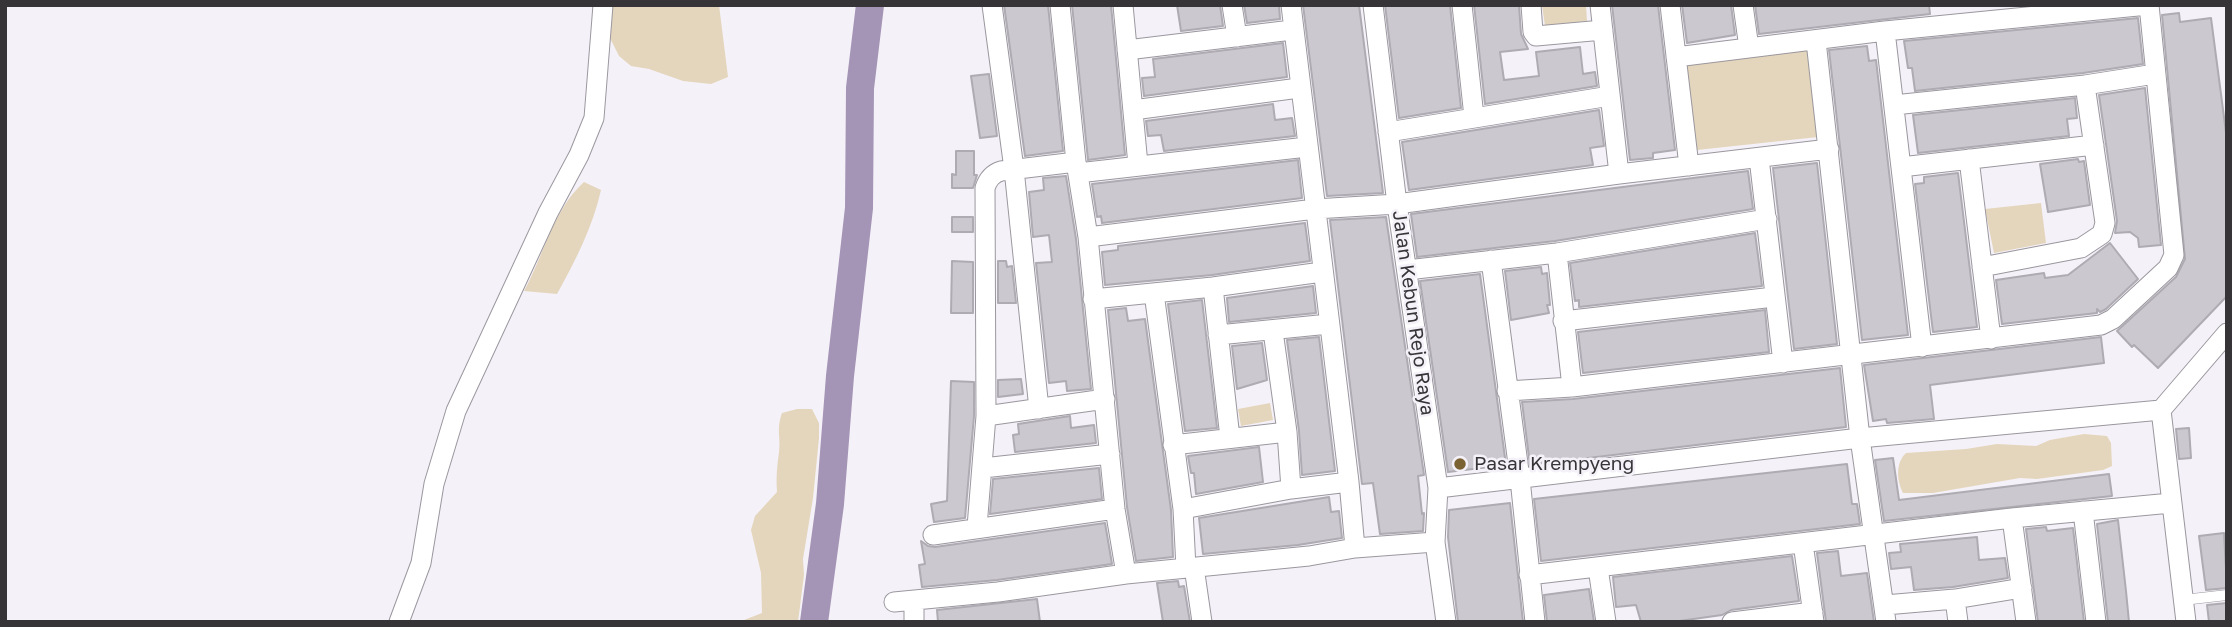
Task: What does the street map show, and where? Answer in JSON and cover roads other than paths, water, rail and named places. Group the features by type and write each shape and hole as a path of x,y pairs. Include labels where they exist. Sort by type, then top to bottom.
{"street":[{"path":"398,622 421,563 434,484 456,411 548,213 579,155 594,118 603,5"},
{"path":"992,5 1014,169 1039,409"},
{"path":"1060,5 1077,168 1088,237 1115,509 1126,574"},
{"path":"1123,5 1138,165"},
{"path":"1232,5 1237,37"},
{"path":"1291,5 1355,548"},
{"name":"Jalan Kebun Rejo Raya","path":"1373,5 1397,204 1437,488 1435,542 1446,622"},
{"path":"1462,5 1474,117"},
{"path":"1531,5 1533,32 1536,36 1603,30"},
{"path":"1600,5 1619,174"},
{"path":"1670,5 1689,166"},
{"path":"1743,5 1749,48"},
{"path":"1507,391 1572,387 1852,356 2107,323 2173,261 2175,250 2148,5 1885,31 1676,57"},
{"path":"1127,50 1293,30"},
{"path":"1885,31 1922,347"},
{"path":"1816,41 1860,438 1885,613 2022,588"},
{"path":"1894,105 2085,85 2155,74"},
{"path":"1982,267 2081,248 2102,234 2105,223 2085,85"},
{"path":"1133,110 1299,88"},
{"path":"1388,132 1610,96"},
{"path":"1901,167 2094,145"},
{"path":"978,527 986,416 985,188 994,174 1014,169 1138,165 1307,147"},
{"path":"1088,237 1315,209 1397,204 1829,149"},
{"path":"1759,158 1783,363"},
{"path":"1969,159 1991,339"},
{"path":"1407,270 1557,253 1767,219"},
{"path":"1557,253 1572,387"},
{"path":"1491,260 1520,479 1535,622"},
{"path":"1093,299 1213,287 1322,272"},
{"path":"1213,287 1230,438"},
{"path":"1154,293 1190,568 1202,622"},
{"path":"1563,321 1774,296"},
{"path":"1218,335 1329,324"},
{"path":"1272,331 1287,432 1291,489"},
{"path":"1437,488 1860,438 2161,410 2227,332"},
{"path":"986,416 1105,399"},
{"path":"2161,410 2186,622"},
{"path":"1173,445 1287,432"},
{"path":"983,468 1110,454"},
{"path":"1183,509 1291,489 1349,482"},
{"path":"1529,575 2012,518 2171,503"},
{"path":"933,535 1115,509"},
{"path":"2083,511 2096,622"},
{"path":"2012,518 2026,622"},
{"path":"914,622 904,601 998,592 1126,574 1309,556 1355,548 1435,542"},
{"path":"1732,622 1813,617 1803,543"},
{"path":"1598,568 1606,622"},
{"path":"1955,599 1958,622"}],"lane":[{"path":"2183,600 2227,595"}],"waterway":[{"path":"814,622 830,504 840,376 859,208 860,88 870,5"}],"place":[{"name":"Pasar Krempyeng","path":"1460,464"}]}
